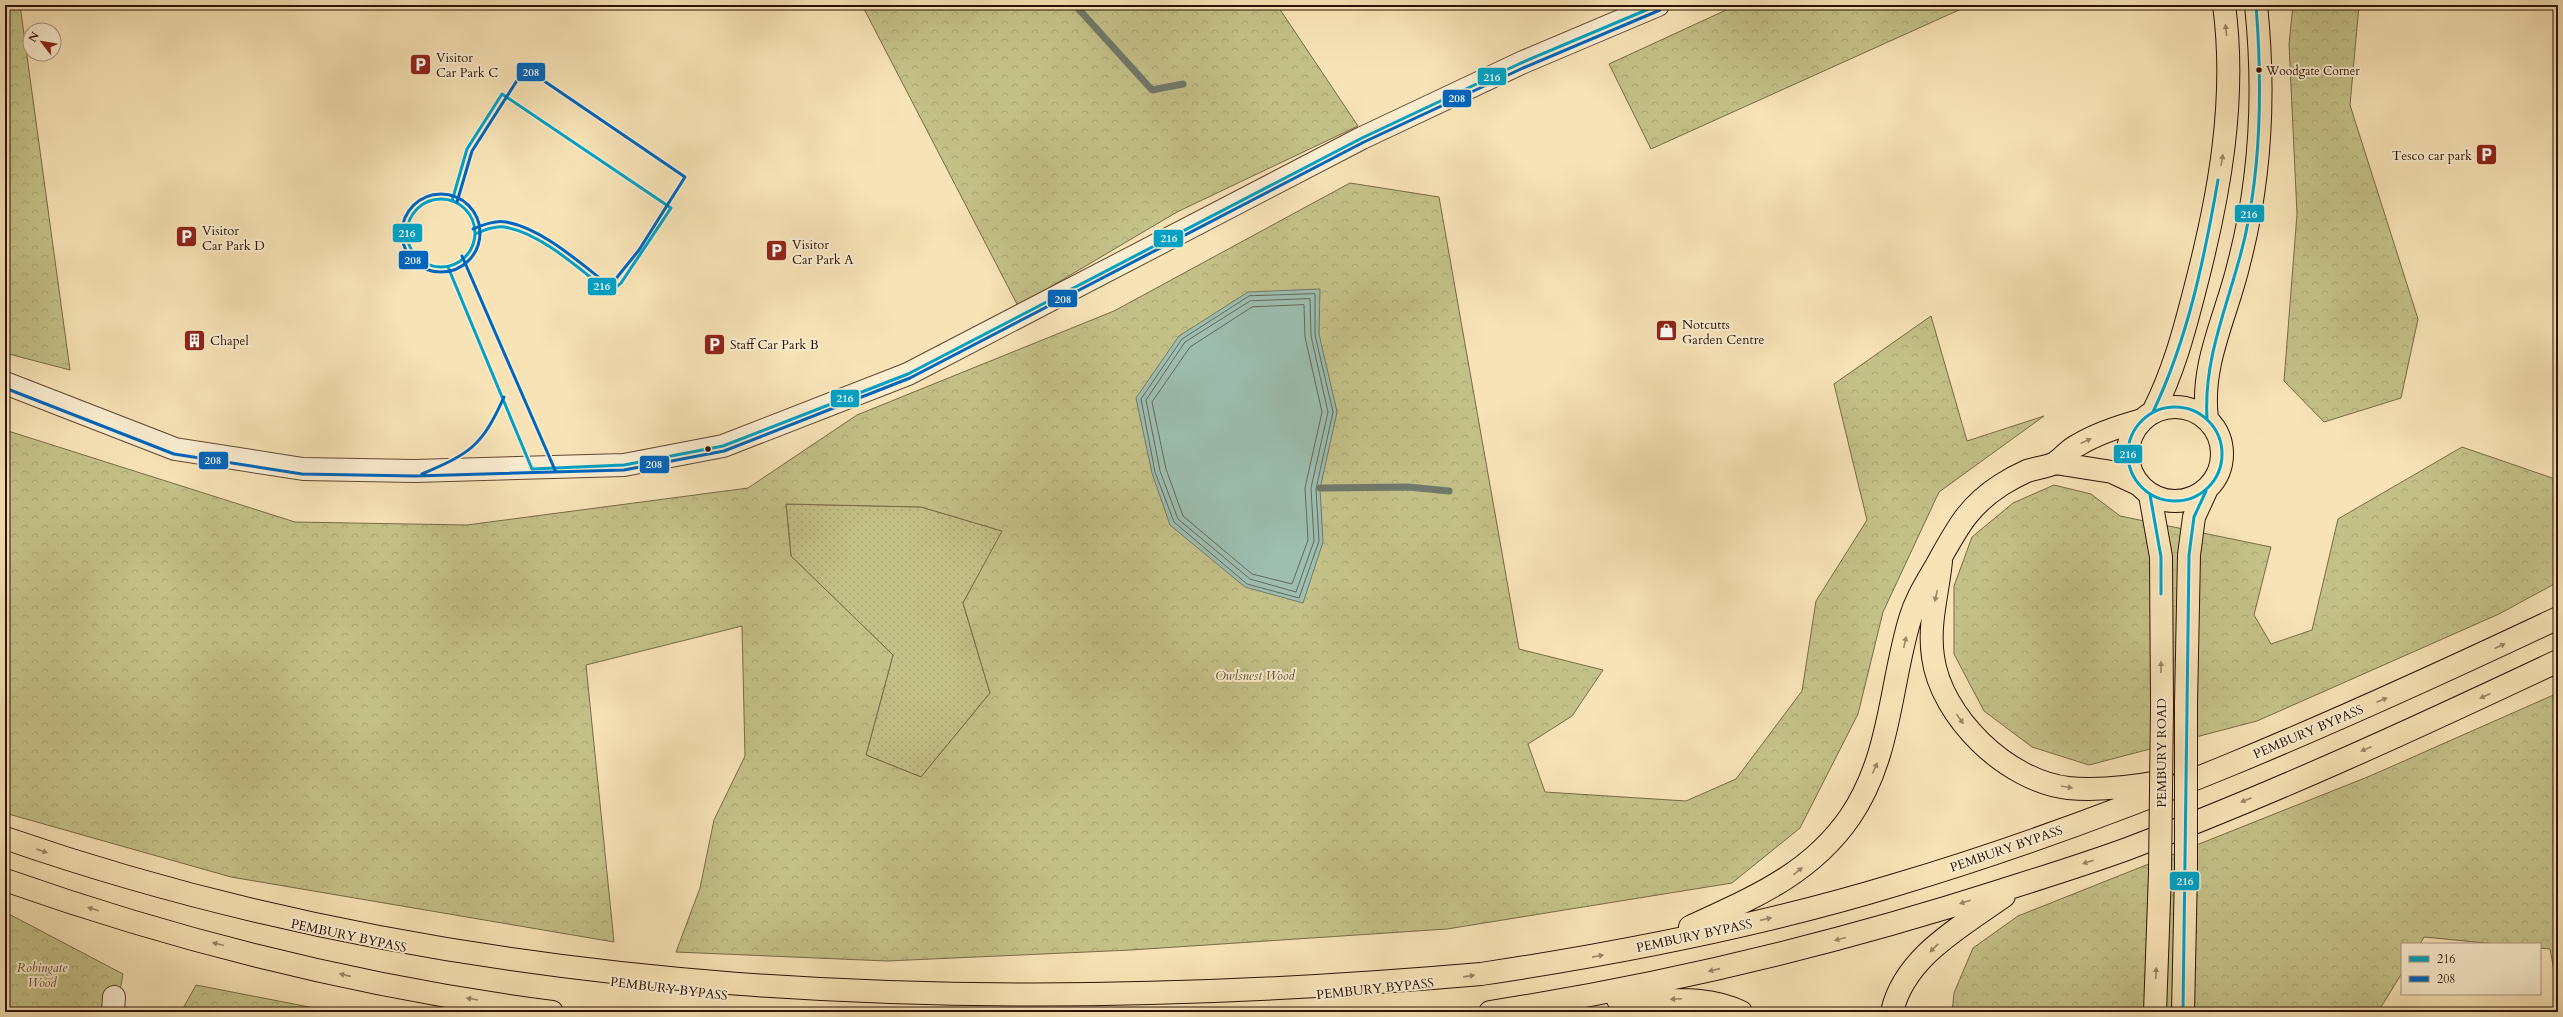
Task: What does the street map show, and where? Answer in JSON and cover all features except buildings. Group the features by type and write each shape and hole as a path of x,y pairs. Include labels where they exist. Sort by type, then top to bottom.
{"main road":[{"path":"2144,490 2130,469 2128,452 2132,434 2148,416 2168,384 2186,326 2205,250 2224,146 2228,93 2228,48 2224,5"},
{"path":"2206,418 2204,398 2207,373 2240,262 2260,129 2262,65 2256,5"},
{"path":"1651,945 1755,897 1789,878 1812,860 1850,817 1878,761 1891,713 1910,619 1923,585 1941,558 1955,530 1984,496 2026,471 2055,463 2112,472 2164,501 2178,502 2193,499 2206,491 2218,476 2222,457 2221,443 2216,430 2206,418 2194,411 2181,407 2166,408 2076,445 2055,463"},
{"name":"PEMBURY ROAD","path":"2144,490 2161,557 2162,706 2160,872 2155,1012"},
{"name":"PEMBURY ROAD","path":"2183,1012 2189,555 2194,517 2206,491"},
{"path":"1941,558 1938,590 1931,619 1933,657 1938,679 1958,718 1974,737 1993,753 2026,773 2066,788 2128,788 2217,770"},
{"name":"PEMBURY BYPASS","path":"5,838 175,893 296,924 397,946 550,974 714,994 847,1005 1013,1009 1148,1007 1278,998 1407,985 1581,959 1794,913 1895,885 2093,819 2217,770 2403,691 2558,618"},
{"path":"1490,1012 1585,997 1794,951 1905,921 2022,884 2125,850 2211,815 2423,725 2558,661"},
{"path":"5,880 162,930 286,962 388,984 552,1012"},
{"path":"1892,1012 1904,983 1922,958 1945,937 2022,884"},
{"path":"1585,997 1638,1001 1682,998 1713,1002 1741,1012"}],"street":[{"path":"5,383 175,449 303,469 415,471 617,465 723,446 908,374 1362,138 1521,63 1658,5"}],"green space":[{"path":"5,5 20,5 22,22 22,62 28,62 70,370 5,353"},
{"path":"862,5 1277,5 1358,126 1177,212 1018,306"},
{"path":"1737,5 1970,5 1651,149 1609,64"},
{"path":"2293,5 2359,5 2350,105 2418,319 2401,398 2324,422 2284,381 2297,214 2289,44"},
{"name":"Owlsnest Wood","path":"1350,183 1439,197 1519,649 1603,670 1572,716 1528,744 1545,792 1686,801 1736,779 1802,691 1816,601 1867,520 1834,384 1931,316 1967,441 2044,416 1939,492 1883,612 1858,714 1800,828 1732,883 1447,929 1131,950 887,961 676,952 700,888 714,820 745,756 742,626 586,665 614,942 231,877 5,813 5,430 295,522 467,525 748,488 857,415 1114,311","holes":["786,504 921,507 1002,531 963,603 990,693 921,777 866,755 893,655 791,556"]},
{"path":"2462,447 2558,480 2558,582 2499,614 2257,721 2089,765 2032,747 1984,711 1954,654 1954,586 1972,537 2013,503 2054,485 2091,494 2120,516 2271,547 2254,615 2271,644 2312,630 2338,519"},
{"path":"786,504 921,507 1003,531 963,603 990,693 921,777 866,755 893,655 791,556"},
{"path":"2558,693 2558,991 2550,949 2541,948 2541,943 2486,943 2424,937 2421,943 2401,943 2401,975 2378,1012 1952,1012 1954,993 1973,948 2018,916 2370,776"},
{"name":"Robingate Wood","path":"5,912 123,974 116,1012 5,1012"},
{"path":"196,985 335,1012 181,1012"}],"water":[{"path":"1320,289 1319,334 1337,412 1320,489 1323,542 1303,603 1245,587 1170,525 1152,473 1136,398 1179,336 1248,292"}],"waterway":[{"path":"1075,5 1152,90 1183,84"},
{"path":"1320,488 1408,487 1449,491"}],"transit line":[{"name":"216","path":"448,267 532,469 624,465 723,446 908,374 1362,138 1521,63 1658,5"},
{"name":"216","path":"2207,418 2207,394 2214,347 2246,232 2255,176 2258,147 2260,90 2256,5"},
{"name":"208","path":"5,388 174,454 302,474 415,476 624,470 724,451 910,378 1364,142 1523,68 1660,10"},
{"name":"208","path":"457,202 472,151 525,68 685,177 639,250 610,286 561,248 533,231 506,222 489,223 473,229"},
{"name":"216","path":"452,201 467,149 502,94 671,208 621,283 610,293 574,264 532,236 518,230 504,227 497,227 475,234"},
{"name":"216","path":"2153,412 2176,356 2185,327 2201,269 2218,180"},
{"name":"208","path":"441,194 456,197 468,206 477,218 480,233 477,248 468,260 456,269 441,272 426,269 414,260 405,248 402,233 405,218 414,206 426,197 441,194"},
{"name":"216","path":"441,199 454,202 465,209 472,220 475,233 472,246 465,257 454,264 441,267 428,264 417,257 410,246 407,233 410,220 417,209 428,202 441,199"},
{"name":"208","path":"462,256 555,470"},
{"name":"208","path":"422,474 452,460 473,446 489,427 504,397"},
{"name":"216","path":"2175,407 2193,410 2208,421 2219,436 2222,454 2219,472 2208,487 2193,498 2175,501 2157,498 2142,487 2131,472 2128,454 2131,436 2142,421 2157,410 2175,407"},
{"name":"216","path":"2183,1012 2189,555 2194,517 2206,491"},
{"name":"216","path":"2150,495 2161,557 2161,594"}],"place":[{"name":"Visitor Car Park C","path":"420,64"},
{"name":"Woodgate Corner","path":"2259,70"},
{"name":"Tesco car park","path":"2487,155"},
{"name":"Visitor Car Park D","path":"186,237"},
{"name":"Visitor Car Park A","path":"776,251"},
{"name":"Notcutts Garden Centre","path":"1667,331"},
{"name":"Chapel","path":"195,340"},
{"name":"Staff Car Park B","path":"714,344"}]}
